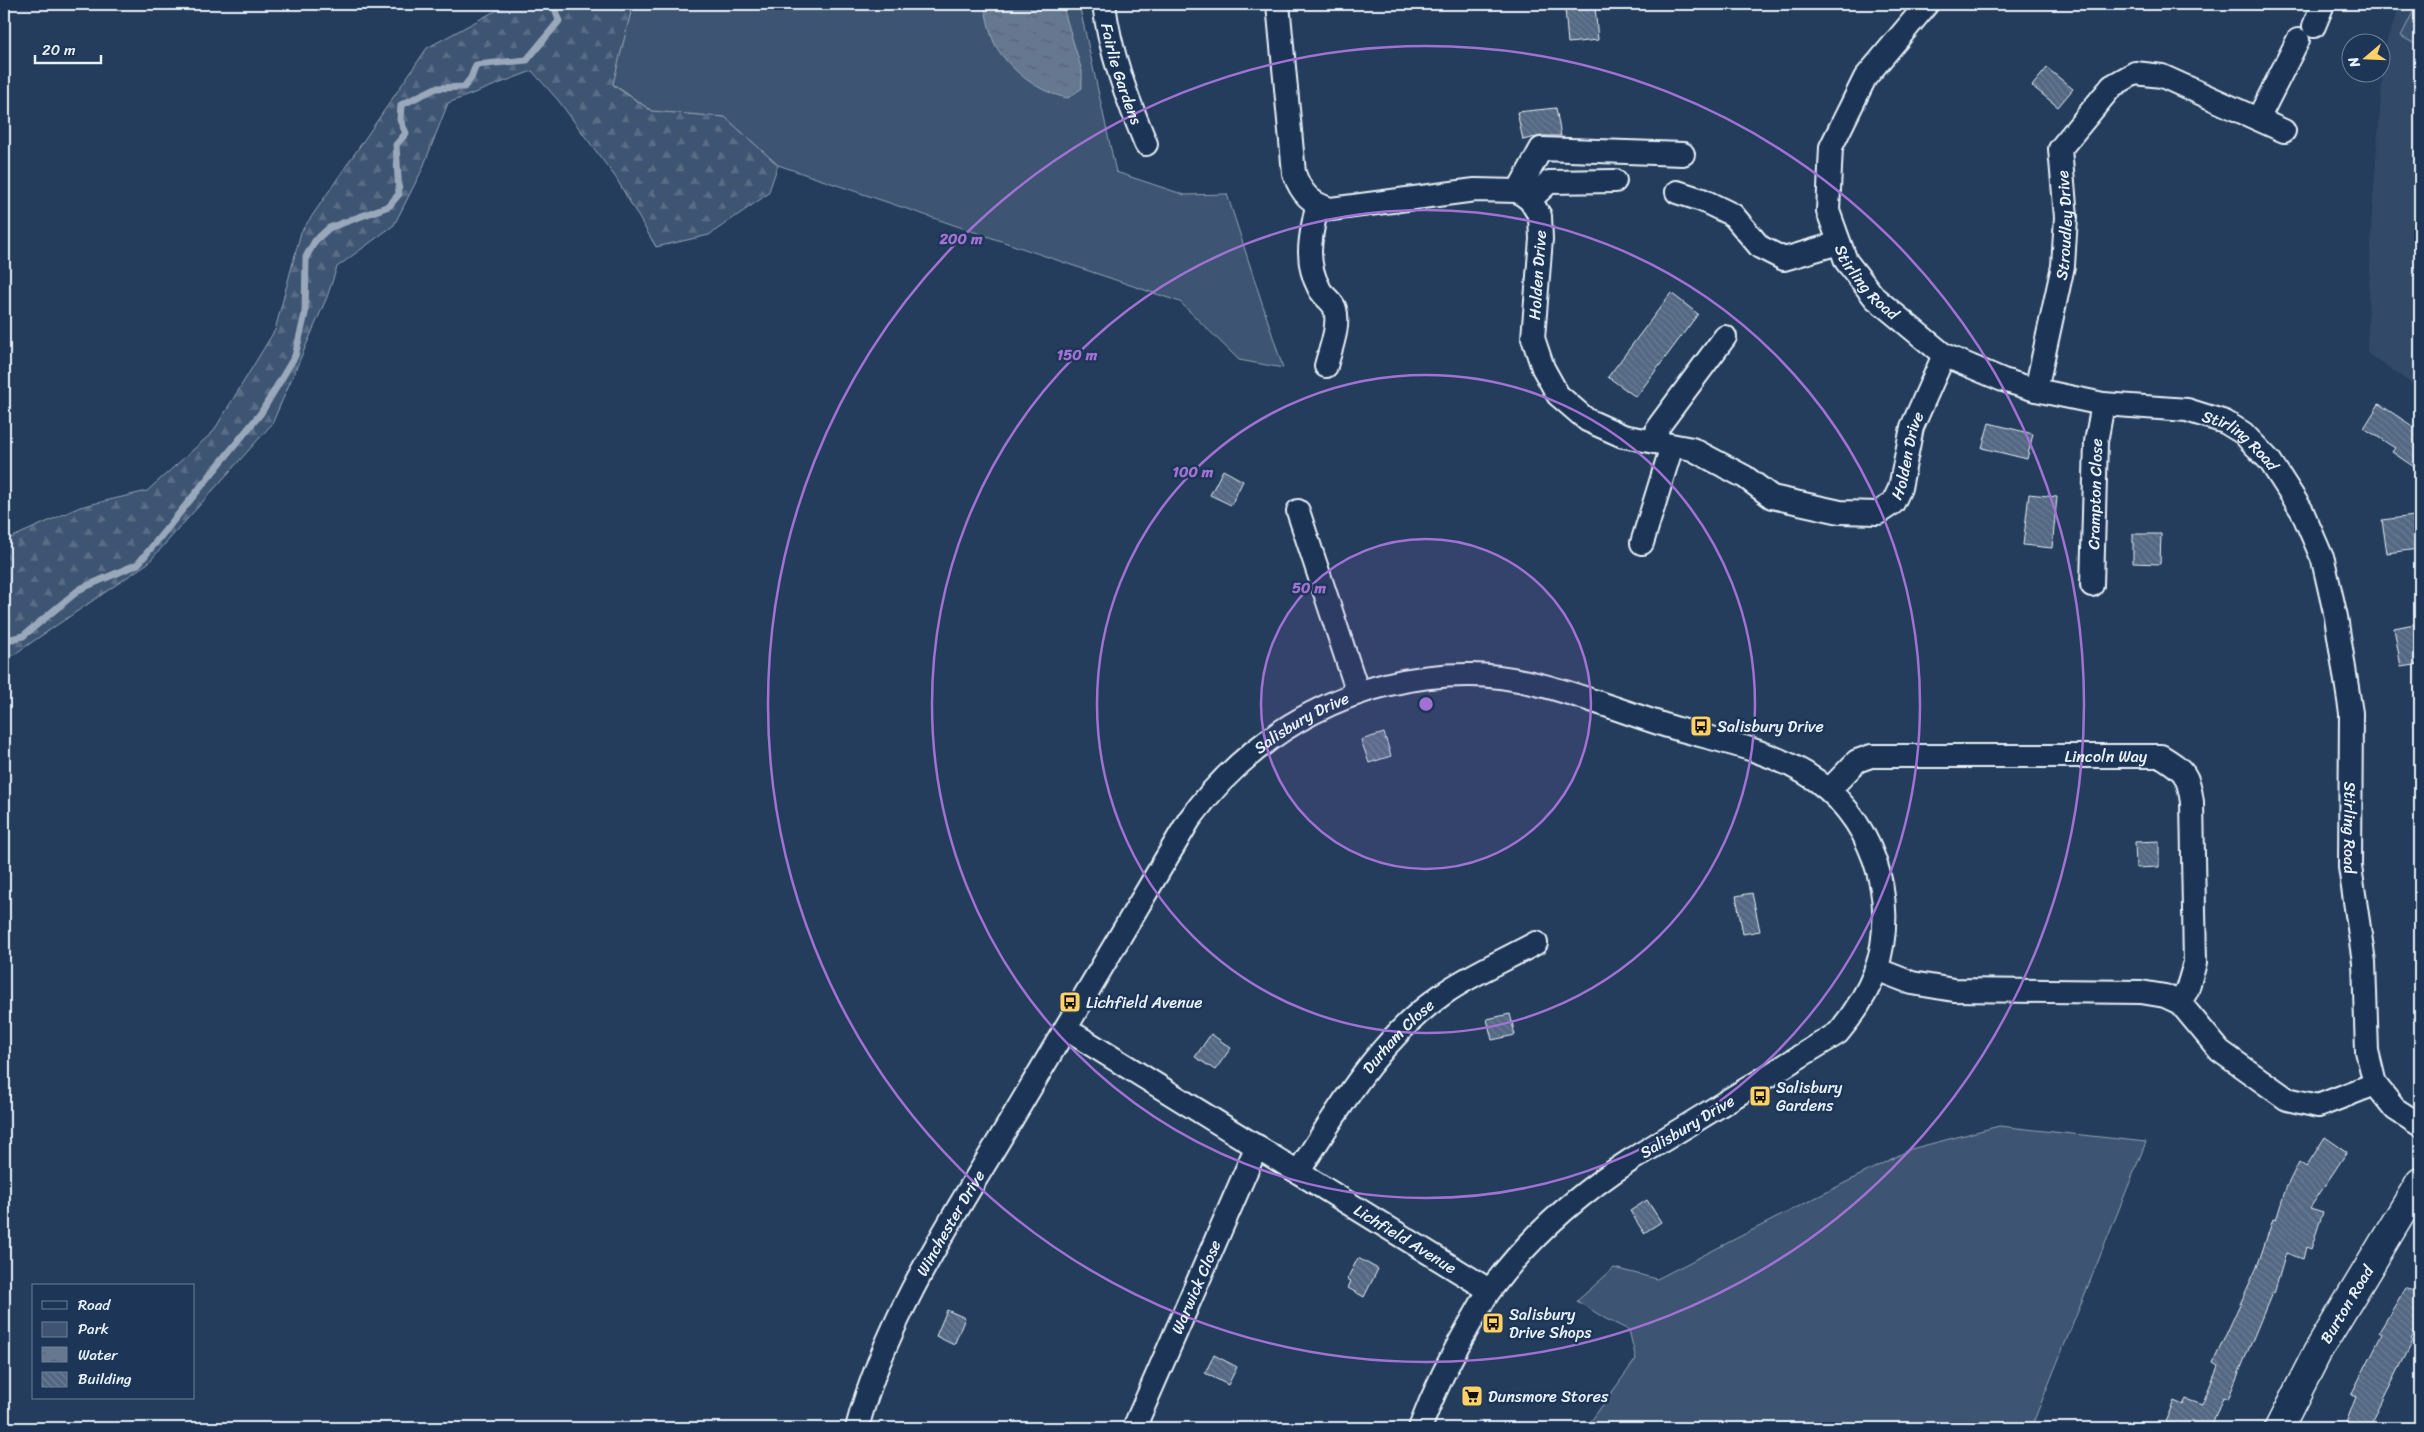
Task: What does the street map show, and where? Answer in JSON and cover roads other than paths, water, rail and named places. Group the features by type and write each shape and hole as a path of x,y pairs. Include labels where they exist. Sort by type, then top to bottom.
{"highway":[{"name":"Burton Road","path":"2279,1428 2317,1353 2420,1182"}],"street":[{"name":"Fairlie Gardens","path":"1104,4 1121,83 1146,144"},
{"path":"1278,4 1294,173 1302,191 1317,206 1331,209 1474,190 1524,196 1549,182 1615,181"},
{"name":"Stirling Road","path":"1928,4 1865,78 1831,147 1828,211 1846,261 1875,298 1944,355 2002,380 2036,390 2103,404 2187,410 2225,422 2242,433 2270,461 2302,511 2323,560 2336,617 2351,713 2350,867 2364,962 2367,1051 2375,1084 2395,1109 2420,1125"},
{"path":"2258,119 2323,4"},
{"name":"Stroudley Drive","path":"2036,390 2063,266 2066,217 2060,149 2112,86 2135,73 2162,76 2284,131"},
{"path":"1524,196 1541,149 1683,154"},
{"path":"1677,192 1702,200 1733,215 1760,247 1784,259 1840,243"},
{"name":"Holden Drive","path":"1524,196 1540,216 1541,240 1533,338 1543,368 1558,395 1587,420 1623,436 1692,449 1746,477 1772,497 1840,512 1878,513 1893,503 1900,488 1912,427 1944,355"},
{"path":"1317,206 1308,245 1310,268 1319,290 1335,308 1336,326 1326,366"},
{"path":"1642,542 1664,444 1658,427 1725,338"},
{"name":"Crampton Close","path":"2092,585 2096,442 2103,404"},
{"path":"1298,511 1358,693"},
{"name":"Salisbury Drive","path":"1066,1029 1189,820 1220,780 1241,761 1290,726 1317,710 1358,693 1404,681 1472,674 1522,682 1584,698 1673,728 1741,745 1776,758 1805,773 1830,790 1855,819 1873,852 1881,880 1884,906 1876,969 1862,1001 1838,1033 1606,1177 1557,1217 1489,1290 1440,1378 1420,1428"},
{"name":"Lincoln Way","path":"1830,790 1857,761 1871,756 2161,756 2178,767 2189,780 2192,802 2195,915 2194,963 2187,990 2180,1003"},
{"name":"Durham Close","path":"1299,1171 1356,1082 1374,1059 1408,1024 1443,994 1536,943"},
{"path":"1876,969 1912,983 1954,990 2141,992 2165,996 2180,1003 2220,1051 2287,1099 2318,1106 2375,1084"},
{"name":"Lichfield Avenue","path":"1066,1029 1299,1171 1489,1290"},
{"name":"Winchester Drive","path":"857,1428 874,1378 910,1295 974,1182 1066,1029"},
{"name":"Warwick Close","path":"1134,1428 1257,1146"}],"water":[{"path":"984,4 1062,4 1082,71 1082,88 1068,98 1037,87 1019,73 997,48 992,38"}],"waterway":[{"path":"4,641 23,636 80,589 138,564 261,413 295,356 305,314 306,257 315,241 329,228 389,206 399,194 396,145 406,133 400,120 401,105 436,88 464,87 471,78 476,65 527,60 559,21 554,4"}],"place":[{"name":"Salisbury Drive","path":"1701,726"},
{"name":"Lichfield Avenue","path":"1070,1002"},
{"name":"Salisbury Gardens","path":"1760,1096"},
{"name":"Salisbury Drive Shops","path":"1493,1323"},
{"name":"Dunsmore Stores","path":"1472,1396"}]}
